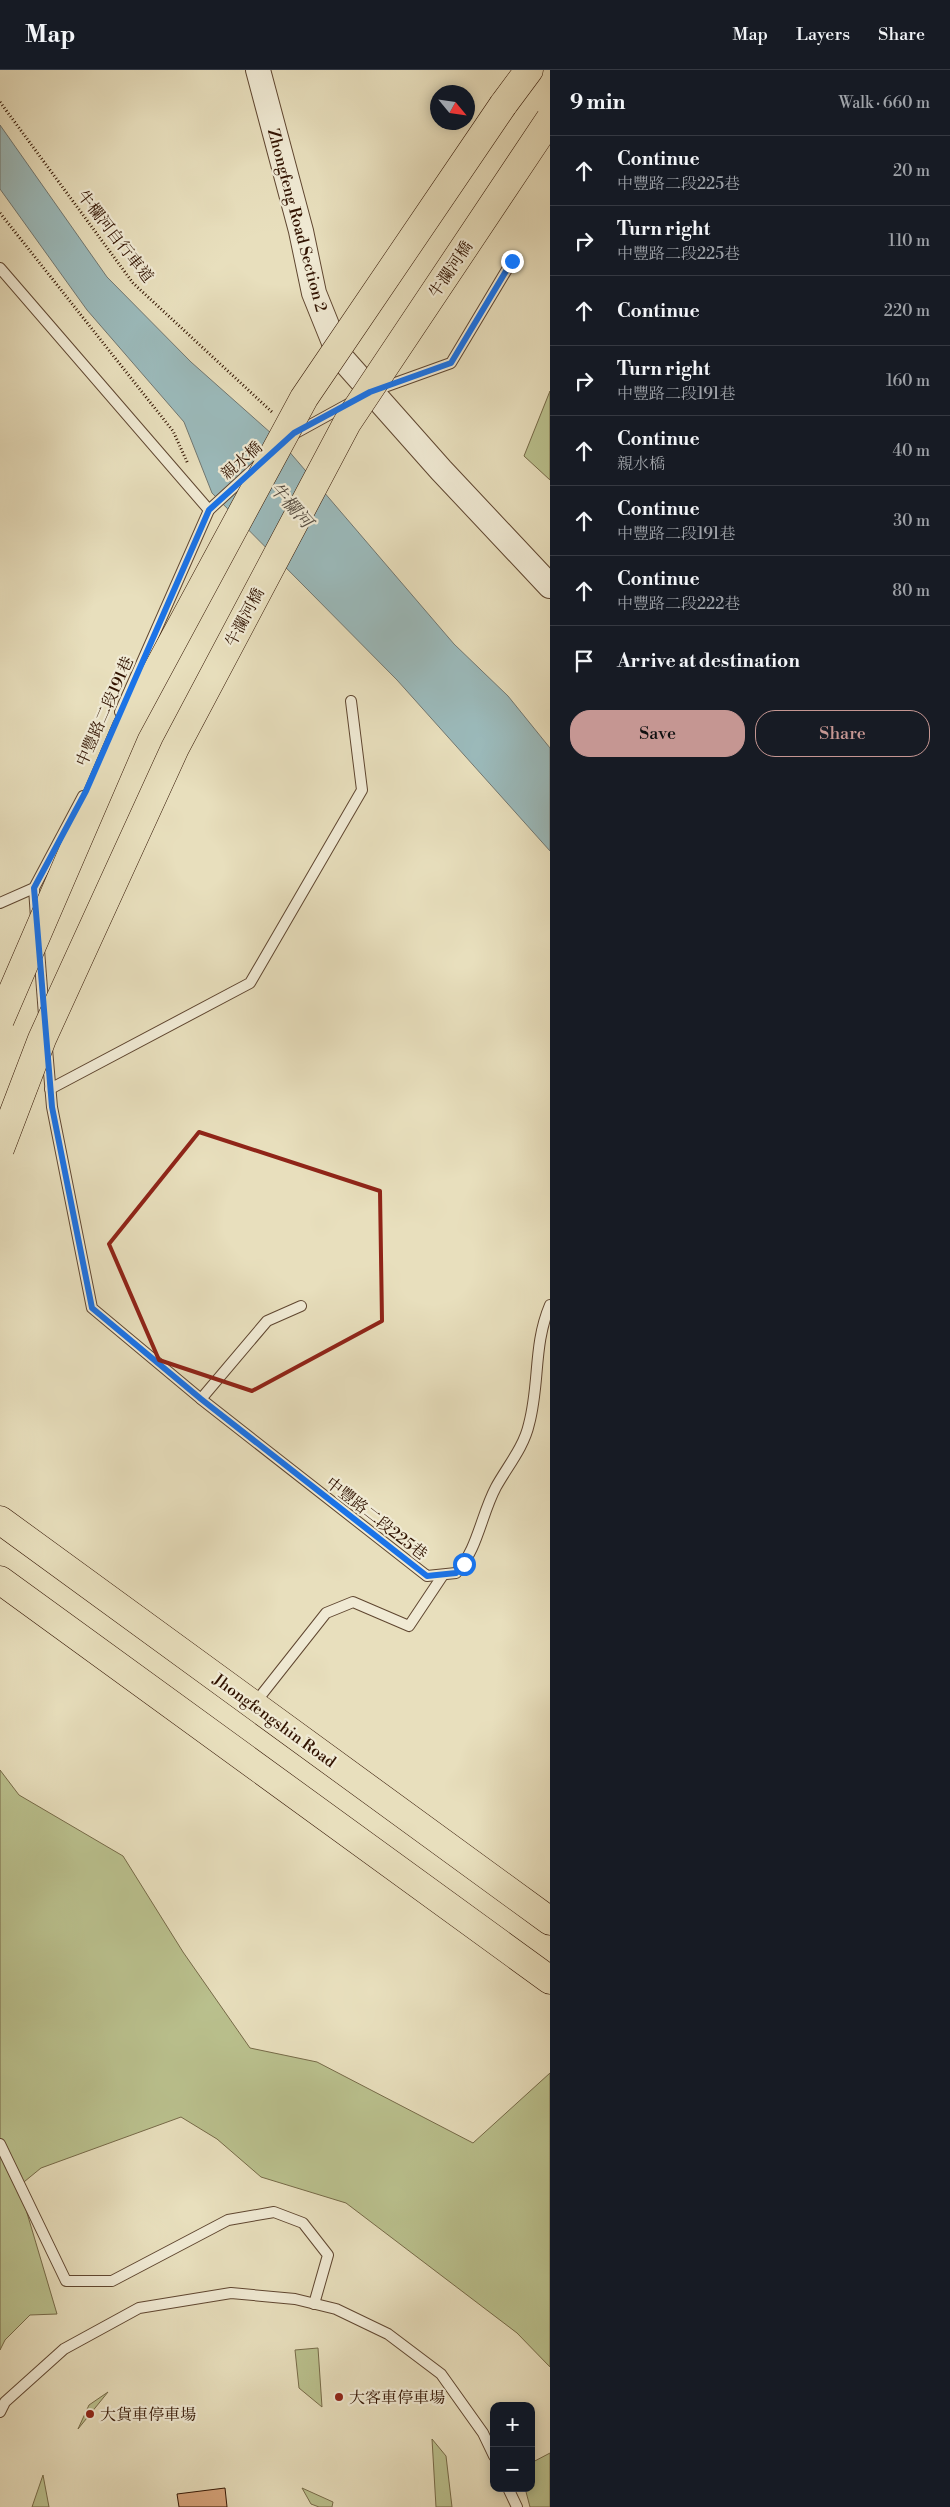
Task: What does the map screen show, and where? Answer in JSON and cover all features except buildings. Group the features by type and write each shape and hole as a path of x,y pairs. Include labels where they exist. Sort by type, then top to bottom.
{"main road":[{"path":"0,1020 126,728 304,398 503,105 530,70"},
{"name":"牛瀾河橋","path":"0,1149 42,1039 175,748 347,423 550,119"},
{"name":"Jhongfengshin Road","path":"0,1520 550,1921"},
{"path":"0,1580 550,1980"}],"street":[{"name":"Zhongfeng Road Section 2","path":"258,70 301,231 314,293 339,355 370,392 517,554 550,586"}],"lane":[{"path":"292,435 370,392 451,363 512,261"},
{"path":"0,268 209,510"},
{"name":"親水橋","path":"209,510 221,497 292,435"},
{"name":"中豐路二段191巷","path":"118,718 209,510"},
{"path":"50,1089 250,983 362,790 351,701"},
{"name":"中豐路二段191巷","path":"34,888 90,782"},
{"path":"0,903 34,888"},
{"name":"中豐路二段225巷","path":"34,888 52,1107 92,1308 201,1399 427,1576 443,1576"},
{"path":"254,1704 326,1613 353,1602 409,1626 443,1576 456,1573 464,1564 495,1489 525,1438 530,1422 538,1346 550,1305"},
{"path":"201,1399 266,1321 301,1306"},
{"path":"0,2144 66,2281 112,2281 228,2220 274,2212 303,2223 328,2255 314,2304"},
{"path":"0,2412 5,2402 64,2348 139,2308 231,2293 295,2299 336,2309 388,2334 441,2374 483,2433 490,2448"},
{"path":"510,2492 517,2507"}],"path":[{"name":"牛欄河自行車道","path":"0,102 133,283 292,435"},
{"path":"0,213 173,431 189,466"}],"highlighted area":[{"path":"199,1132 380,1191 382,1321 252,1391 159,1360 109,1244"}],"green space":[{"path":"550,391 550,480 524,456"},
{"path":"0,1770 19,1795 123,1856 183,1952 250,2048 317,2062 473,2143 550,2073 550,2367 517,2333 346,2203 261,2177 217,2139 181,2117 41,2168 19,2186 57,2314 30,2315 5,2340 0,2350"},
{"path":"318,2348 322,2407 299,2388 295,2350"},
{"path":"108,2392 78,2429 89,2405"},
{"path":"432,2439 446,2456 452,2507 436,2507"},
{"path":"550,2453 550,2507 530,2507 526,2492 535,2492 535,2461"},
{"path":"43,2475 49,2507 32,2507"},
{"path":"302,2488 333,2502 332,2507 319,2507 311,2504"}],"water":[{"name":"牛欄河","path":"0,125 107,277 191,362 281,442 454,644 508,696 550,748 550,851 397,680 212,493 184,422 87,310 0,189"}],"place":[{"name":"大客車停車場","path":"339,2397"},
{"name":"大貨車停車場","path":"90,2414"}],"route":[{"path":"464,1564 456,1573 443,1576 427,1576 201,1399 92,1308 52,1107 34,888 86,791 209,510 221,497 294,433 370,392 451,363 512,261"}]}
